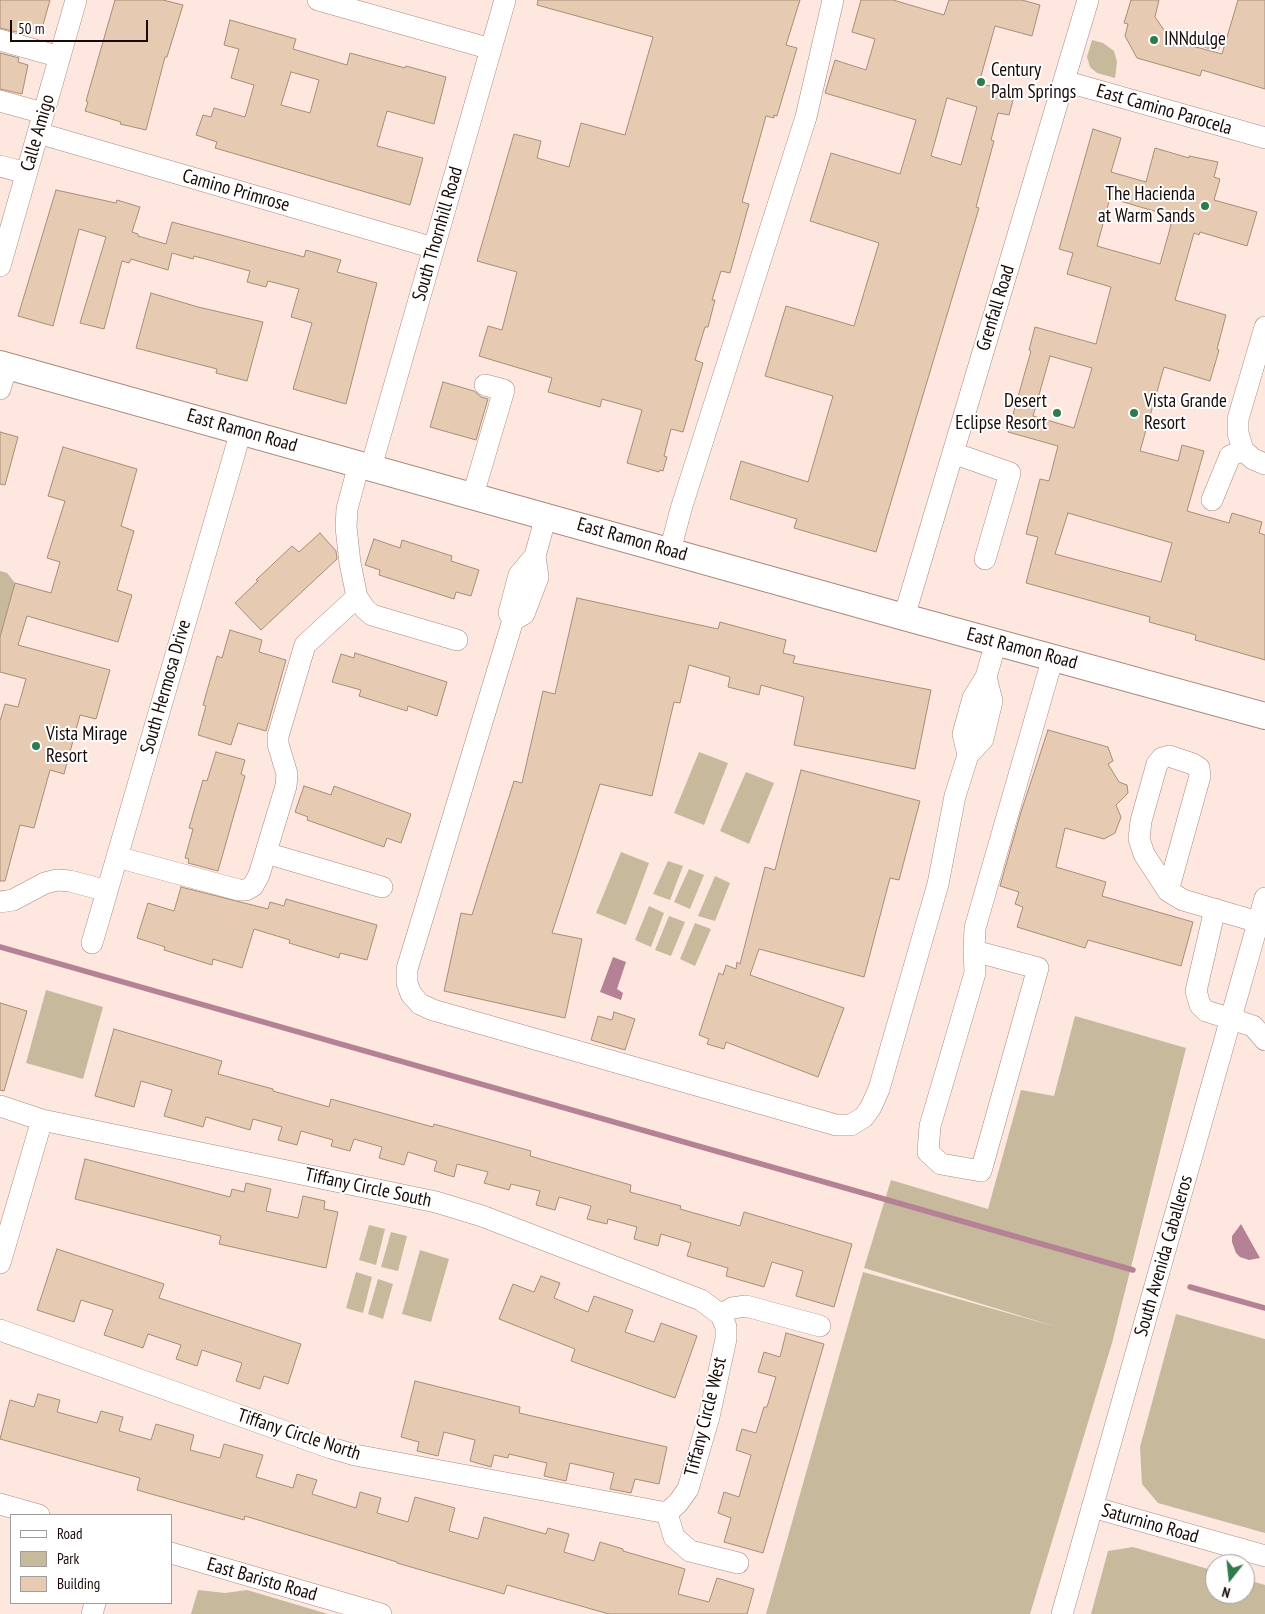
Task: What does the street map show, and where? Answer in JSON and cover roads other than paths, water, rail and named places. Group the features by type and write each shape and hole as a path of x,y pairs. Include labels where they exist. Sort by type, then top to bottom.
{"main road":[{"name":"East Ramon Road","path":"2,373 240,431 1265,716"}],"street":[{"name":"Calle Amigo","path":"0,266 5,231 26,173 76,0"},
{"path":"318,0 491,49"},
{"name":"South Thornhill Road","path":"357,597 350,563 346,526 347,509 365,466 434,248 505,0"},
{"path":"670,551 681,509 806,117 832,0"},
{"name":"Grenfall Road","path":"904,617 1088,0"},
{"path":"0,40 60,57"},
{"name":"East Camino Parocela","path":"1064,81 1265,138"},
{"name":"Camino Primrose","path":"0,101 41,123 434,248"},
{"path":"0,166 26,173"},
{"path":"1265,327 1238,419 1238,434 1243,450 1254,459 1265,464"},
{"path":"474,495 504,390 485,385"},
{"name":"South Hermosa Drive","path":"92,943 240,431"},
{"path":"1212,500 1230,456 1243,450"},
{"path":"952,453 1010,473 985,559"},
{"path":"546,516 535,556 519,575 509,613 513,620 407,969 406,983 411,994 420,1004 433,1010 836,1125 851,1125 864,1117 879,1089 938,884 955,796 968,755 963,734 973,698 986,677 996,642"},
{"path":"117,858 239,890 246,890 253,886 259,876 286,786 287,774 278,744 278,736 304,645 357,597 365,609 372,615 457,640"},
{"path":"974,951 1038,968 980,1171 941,1164 928,1152 930,1126 976,973 974,951 975,928 1053,657"},
{"path":"1168,890 1200,776 1199,768 1193,764 1169,756 1162,758 1157,764 1140,821 1138,839 1144,854 1168,890 1183,900 1258,922"},
{"path":"266,852 382,886"},
{"path":"0,902 13,900 45,883 57,880 70,881 107,891"},
{"name":"South Avenida Caballeros","path":"1062,1614 1265,898"},
{"path":"1215,909 1196,991 1200,1005 1206,1011 1261,1028"},
{"name":"Tiffany Circle South","path":"0,1106 42,1120 436,1202 482,1216 701,1300 720,1315"},
{"path":"0,1263 42,1120"},
{"path":"720,1315 732,1308 746,1306 820,1326"},
{"name":"Tiffany Circle West","path":"667,1513 678,1503 688,1489 709,1418 726,1339 726,1327 720,1315"},
{"name":"Tiffany Circle North","path":"0,1330 355,1455 667,1513"},
{"path":"0,1504 35,1514"},
{"name":"Saturnino Road","path":"1092,1507 1265,1556"},
{"path":"667,1513 674,1537 690,1551 738,1563"},
{"name":"East Baristo Road","path":"172,1553 381,1614"}],"waterway":[{"path":"0,947 1133,1270"},
{"path":"1190,1287 1265,1308"}],"place":[{"name":"INNdulge","path":"1154,40"},
{"name":"Century Palm Springs","path":"981,82"},
{"name":"The Hacienda at Warm Sands","path":"1205,206"},
{"name":"Desert Eclipse Resort","path":"1057,413"},
{"name":"Vista Grande Resort","path":"1134,413"},
{"name":"Vista Mirage Resort","path":"36,746"}]}
